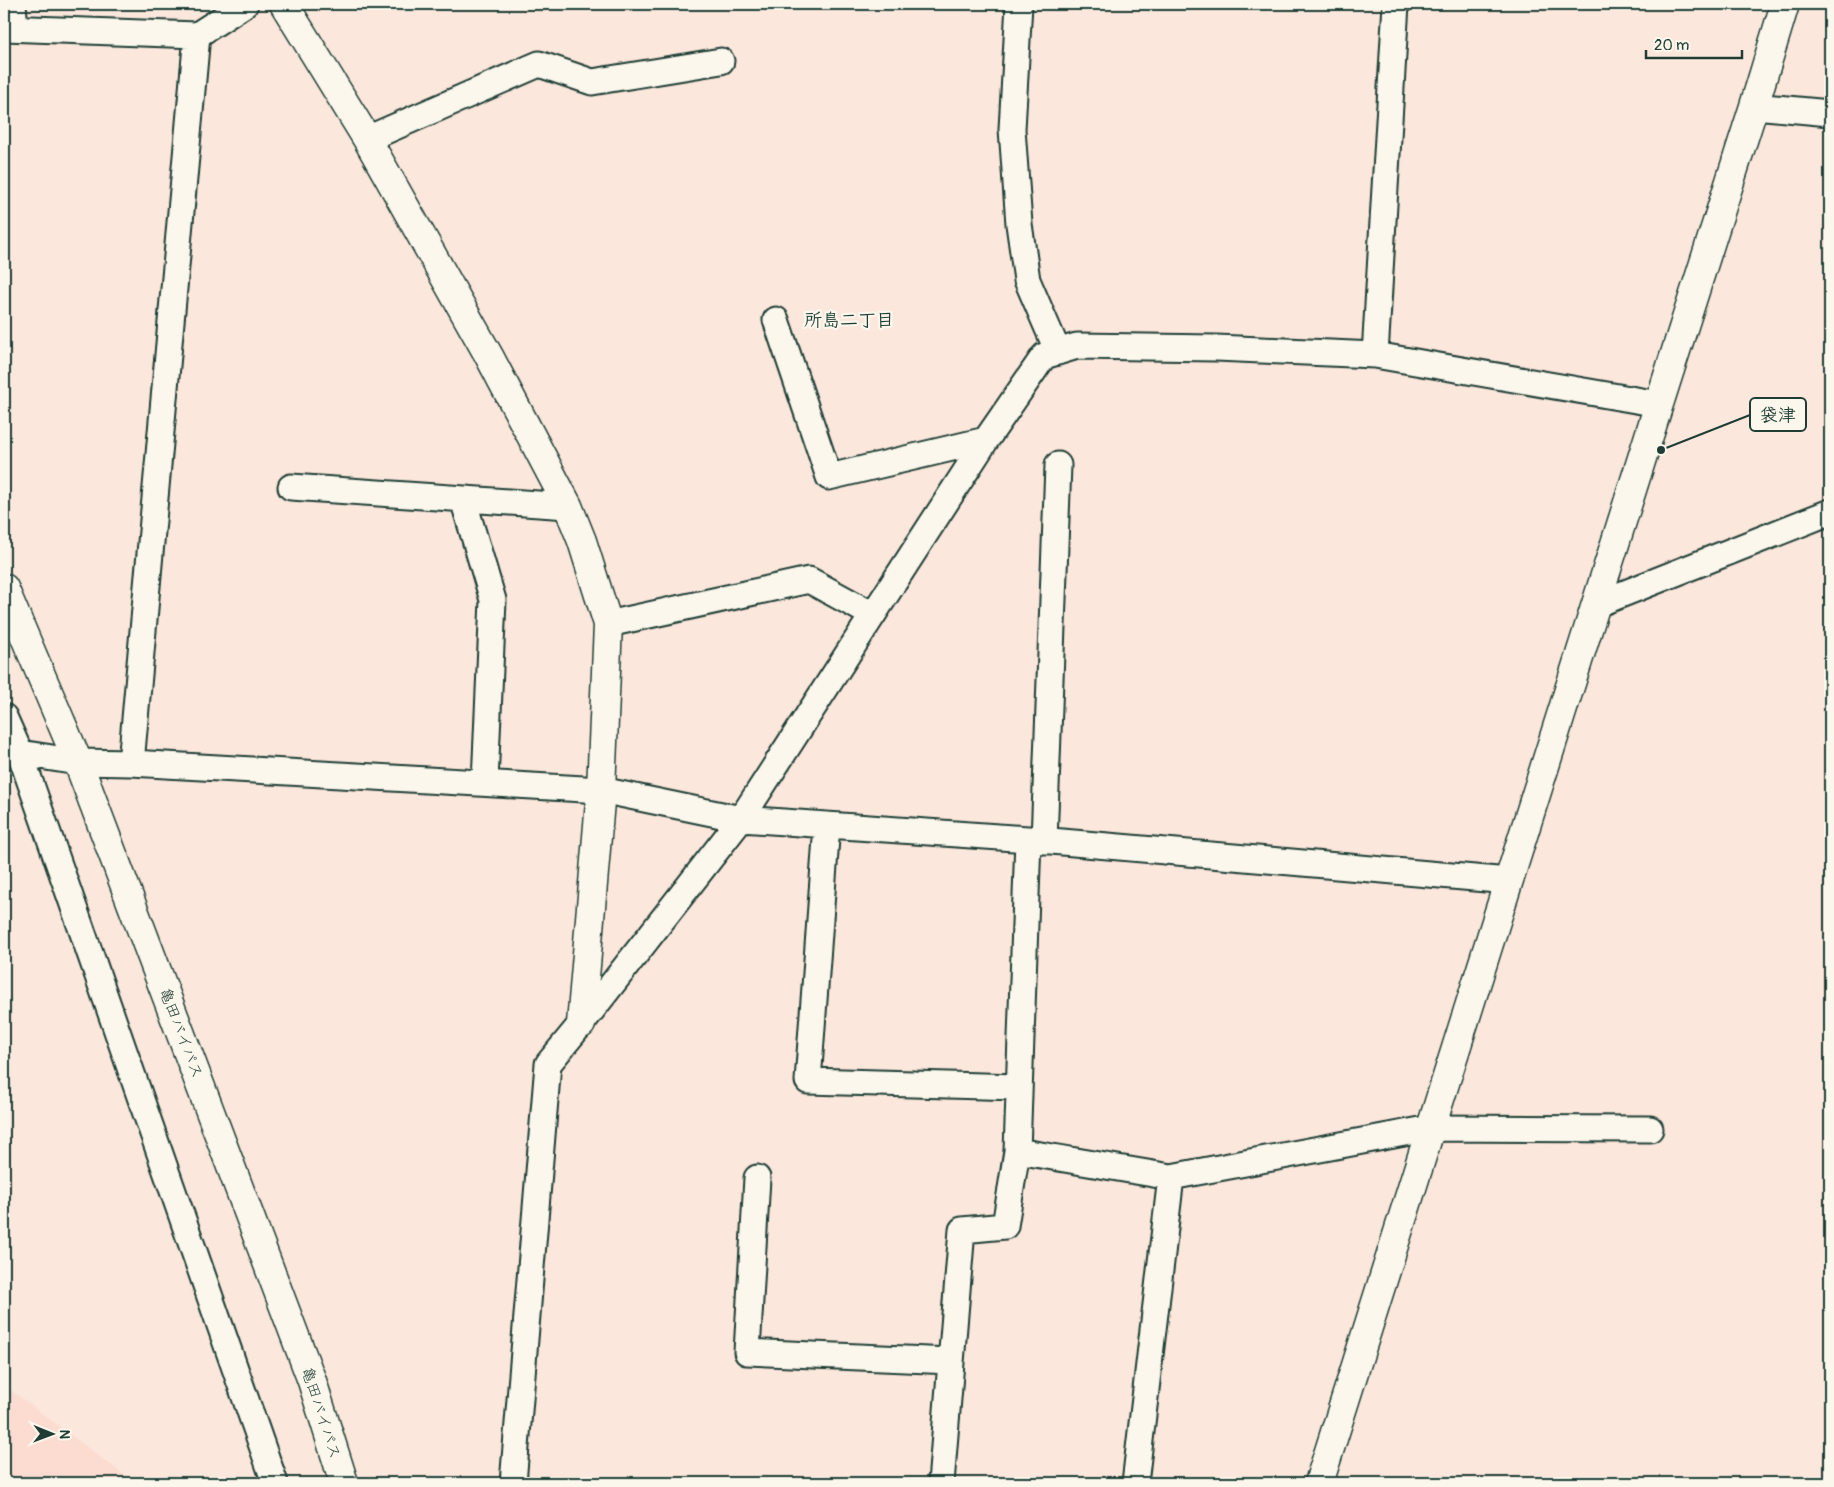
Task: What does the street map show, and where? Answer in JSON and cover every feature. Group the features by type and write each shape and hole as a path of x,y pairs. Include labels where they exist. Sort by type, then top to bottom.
{"street":[{"path":"13,4 9,28 198,35 245,4"},
{"path":"284,4 367,138 489,356 568,506 582,540 608,624 601,790 581,1024"},
{"path":"1019,4 1012,130 1019,224 1027,280 1058,352"},
{"path":"1375,355 1396,4"},
{"path":"1319,1483 1785,4"},
{"path":"131,762 198,35"},
{"path":"367,138 539,64 592,82 721,61"},
{"path":"1754,106 1830,113"},
{"path":"776,320 829,476 986,440"},
{"path":"513,1483 548,1064 741,819 986,440 1044,356 1077,346 1216,348 1375,355 1659,404"},
{"path":"941,1483 962,1230 1005,1226 1017,1151 1018,1087 1036,840 1058,465"},
{"path":"291,487 568,506"},
{"path":"463,499 492,600 485,782"},
{"path":"1595,605 1830,512"},
{"path":"608,624 809,580 873,615"},
{"name":"亀田バイパス","path":"4,588 78,762 312,1381 344,1483"},
{"path":"4,717 20,753 275,1483"},
{"path":"20,753 78,762 131,762 601,790 741,819 1036,840 1509,881"},
{"path":"827,825 808,1081 1018,1087"},
{"path":"1017,1151 1171,1177 1431,1128 1650,1129"},
{"path":"1135,1483 1171,1177"},
{"path":"757,1178 747,1352 951,1361"}],"shaded area":[{"path":"4,1385 135,1483 4,1483"}],"place":[{"name":"袋津","path":"1661,450"}],"district":[{"name":"所島二丁目","path":"849,320"}]}
